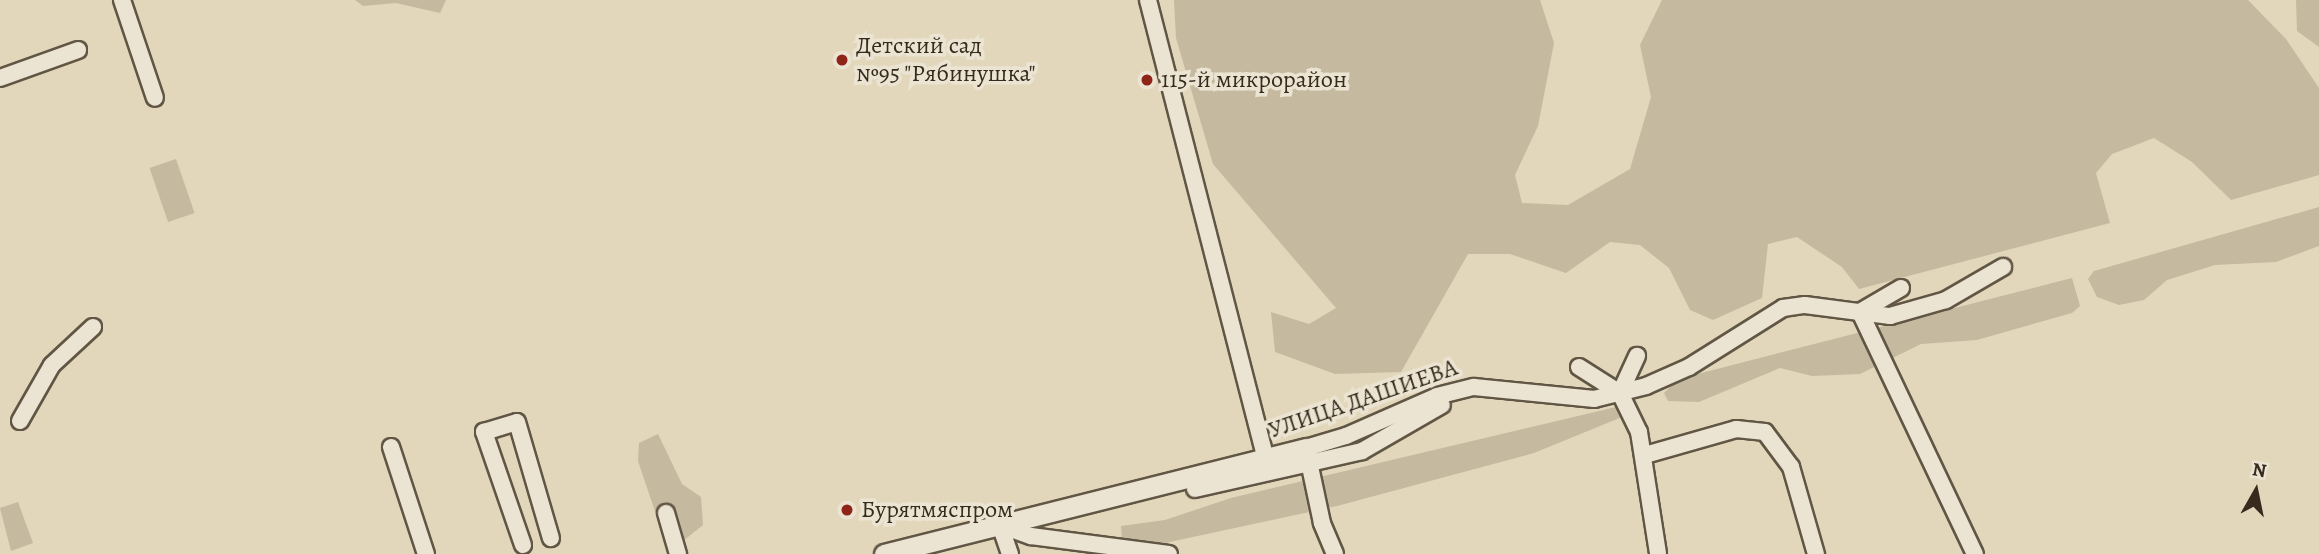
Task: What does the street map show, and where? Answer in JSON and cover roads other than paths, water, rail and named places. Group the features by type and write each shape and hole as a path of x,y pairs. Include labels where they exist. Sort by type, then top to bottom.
{"street":[{"path":"122,0 155,99"},
{"path":"1148,0 1266,458"},
{"path":"0,78 78,50"},
{"name":"УЛИЦА ДАШИЕВА","path":"884,554 1266,458 1308,455 1437,396 1474,387 1594,399 1620,393 1689,367 1783,308 1805,305 1891,316 1946,300 2003,267"},
{"path":"1901,288 1860,312 1975,554"},
{"path":"20,421 52,365 93,327"},
{"path":"1620,393 1637,356"},
{"path":"1579,367 1620,393 1646,455 1658,554"},
{"path":"523,545 484,432 517,422 551,538"},
{"path":"1646,455 1736,429 1765,432 1791,467 1816,554"},
{"path":"391,447 426,554"},
{"path":"1195,489 1308,455 1322,523 1335,554"},
{"path":"666,513 678,554"},
{"path":"1000,525 1010,554"},
{"path":"1000,525 1031,536 1169,554"}],"place":[{"name":"Детский сад №95 \"Рябинушка\"","path":"842,60"},
{"name":"115-й микрорайон","path":"1147,80"},
{"name":"Бурятмяспром","path":"847,510"}]}
